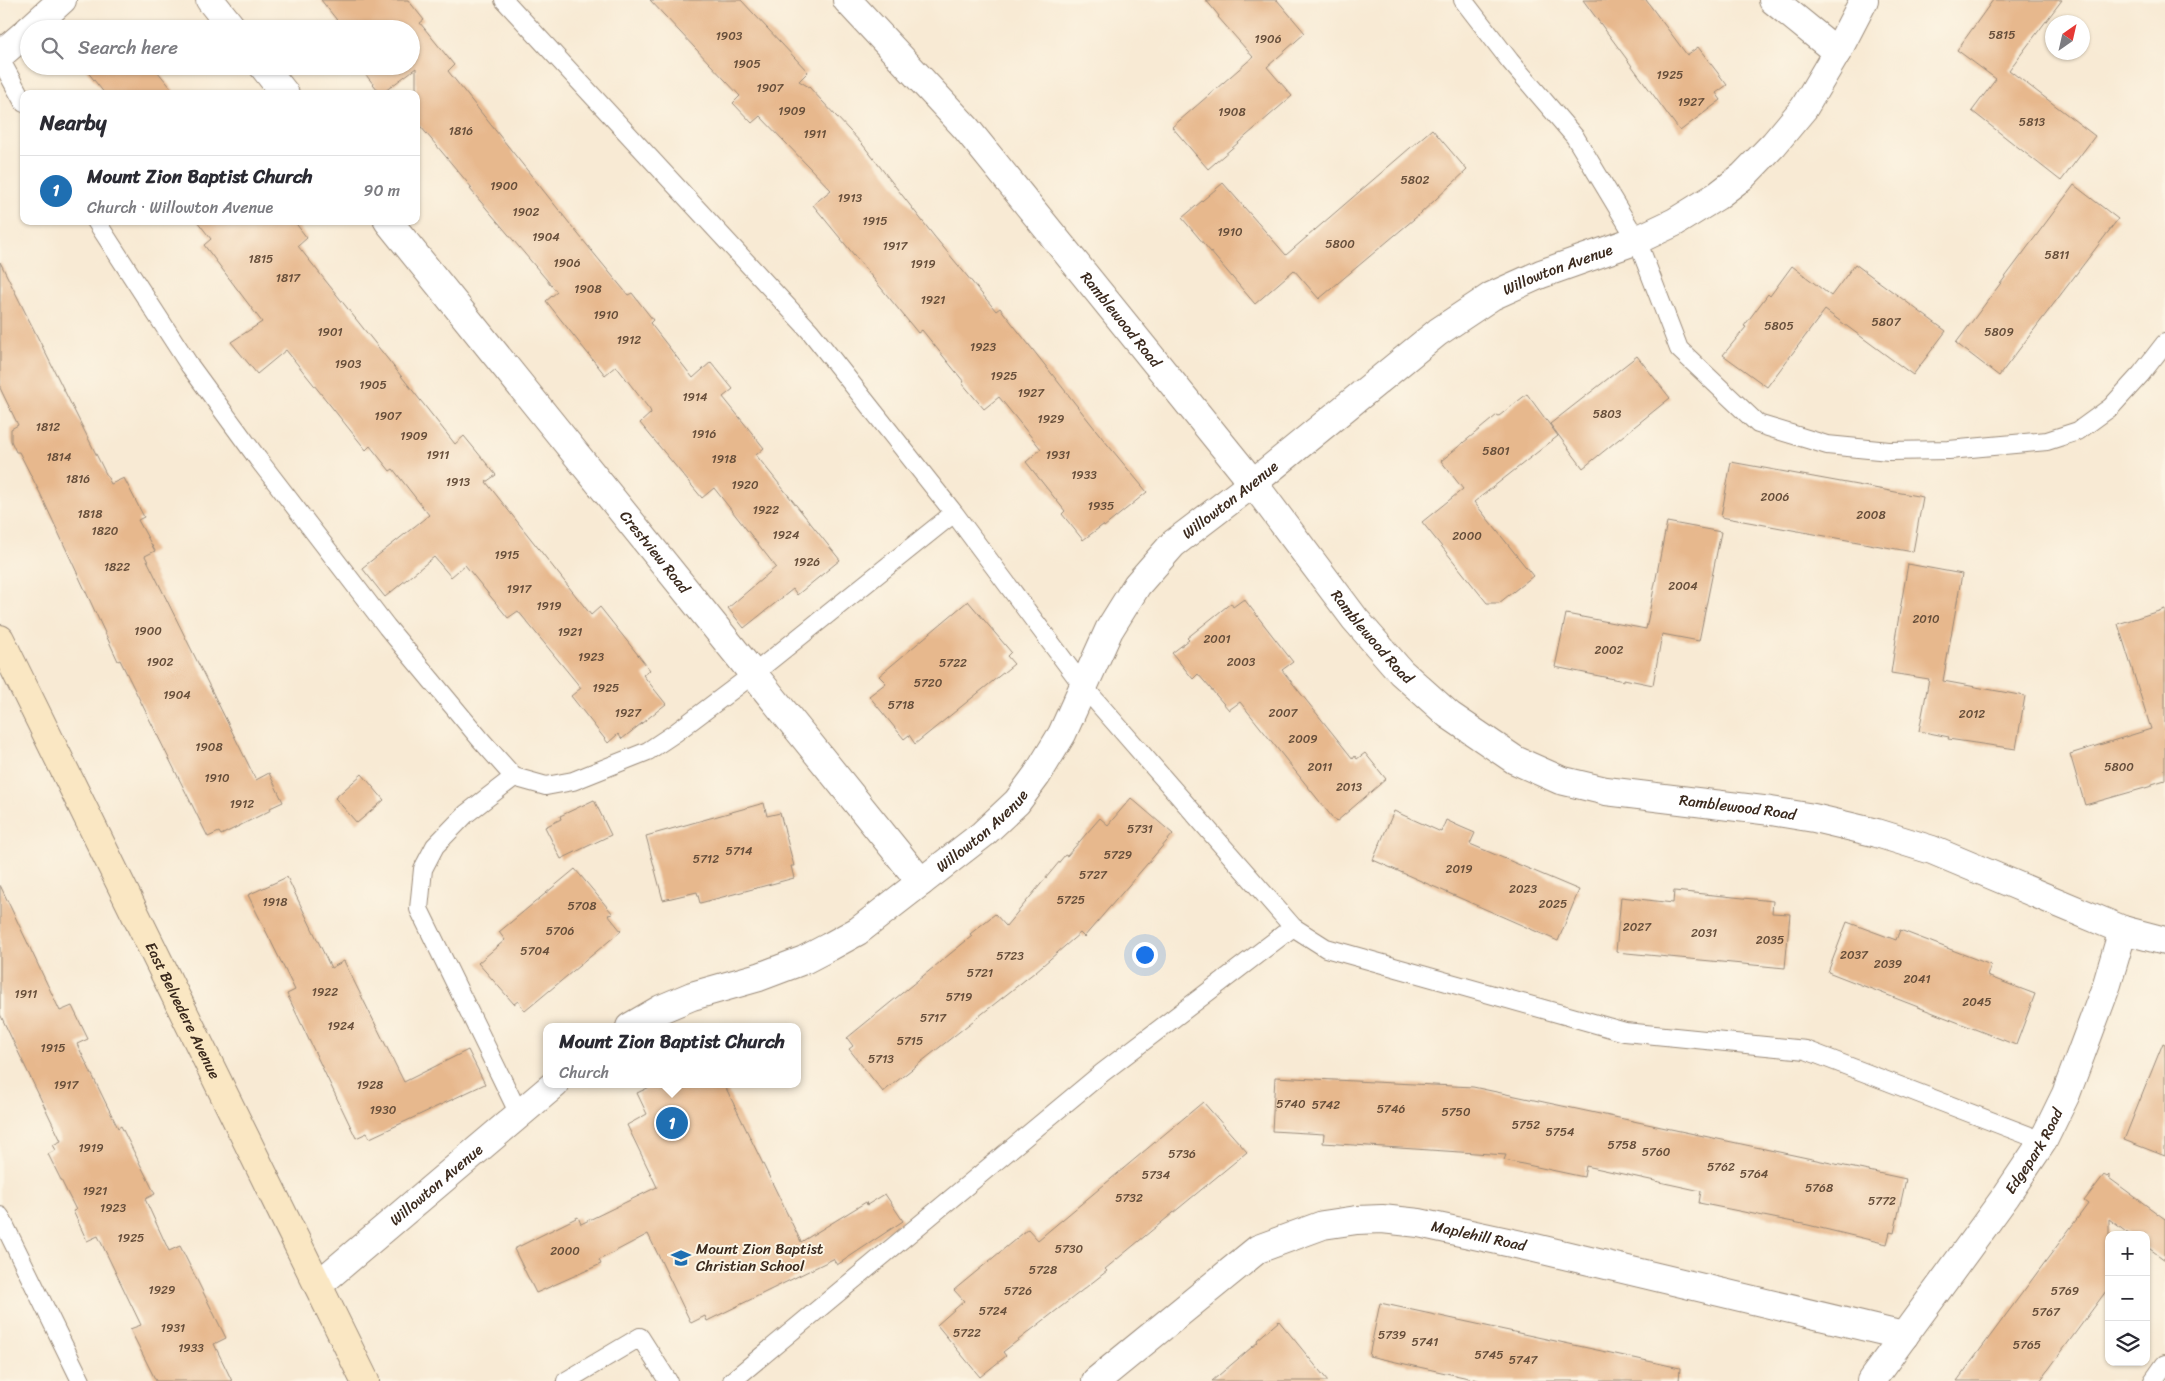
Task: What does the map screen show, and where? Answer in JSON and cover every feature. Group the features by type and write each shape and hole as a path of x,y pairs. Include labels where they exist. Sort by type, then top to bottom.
{"main road":[{"name":"East Belvedere Avenue","path":"0,639 365,1381"}],"street":[{"path":"39,20 62,0"},
{"path":"210,0 226,20"},
{"name":"Ramblewood Road","path":"847,0 966,128 1253,483 1355,619 1401,672 1449,715 1515,760 1560,780 1606,791 1814,818 1877,833 1932,850 2123,930"},
{"path":"1773,0 1837,52"},
{"name":"Willowton Avenue","path":"637,1023 661,1009 692,996 759,977 804,960 858,931 983,834 1017,802 1037,775 1062,734 1109,630 1137,585 1173,544 1253,483 1438,332 1492,296 1541,274 1636,240 1675,222 1717,196 1743,176 1774,144 1804,108 1837,52 1864,0"},
{"path":"0,55 20,37"},
{"path":"270,75 282,90"},
{"name":"Crestview Road","path":"391,225 752,675 922,882"},
{"path":"2123,930 2165,940"},
{"name":"Edgepark Road","path":"1871,1381 2006,1196 2042,1141 2066,1094 2106,984 2123,930"},
{"name":"Willowton Avenue","path":"318,1285 550,1088"},
{"name":"Maplehill Road","path":"1096,1381 1258,1249 1323,1225 1357,1220 1382,1219 1428,1226 1535,1248 1904,1336"}],"lane":[{"path":"504,0 810,331 954,513 1083,686 1293,927 1326,948 1625,1032 1806,1050 2042,1141"},
{"path":"1463,0 1510,61 1575,137 1636,240 1678,349 1758,424 1827,445 1889,451 1939,450 2048,441 2078,431 2111,407 2141,374 2165,343"},
{"path":"0,60 20,96"},
{"path":"99,225 190,366 258,459 386,626 480,740 514,777 546,786 573,781 648,751 752,675 954,513"},
{"path":"514,777 466,814 435,846 423,869 419,909 519,1114"},
{"path":"732,1381 1102,1073 1293,927"},
{"path":"0,1216 81,1381"},
{"path":"566,1381 640,1337 668,1381"},
{"path":"2152,1381 2165,1364"}],"building":[{"path":"321,0 408,0 424,20 420,23 420,20 337,20"},
{"path":"650,0 741,0 808,72 799,81 809,87 863,145 996,311 1000,308 1147,492 1104,527 1103,525 1083,540 1062,514 1065,511 1026,462 1041,449 999,397 984,409 922,330 918,333 813,205 831,190 760,116 752,123 733,103 740,96"},
{"path":"1206,0 1277,0 1305,33 1267,67 1292,96 1208,169 1172,127 1253,57 1218,17"},
{"path":"1583,0 1646,0 1687,55 1698,47 1727,85 1716,93 1721,100 1680,131"},
{"path":"1993,0 2062,0 2051,15 2045,15 2045,22 2009,70 2095,136 2061,181 1972,111 1996,79 1957,50"},
{"path":"420,23 454,65 448,71 628,295 632,293 653,320 650,323 693,378 711,362 733,389 723,397 764,448 756,455 840,560 797,595 793,589 744,628 728,608 776,567 714,488 702,498 640,423 651,413 650,410 616,366 605,375 546,301 557,292 470,189 472,188 420,126 420,90 416,90 416,75 420,75"},
{"path":"90,75 160,75 173,90 102,90"},
{"path":"366,75 407,75 386,90 378,90"},
{"path":"1432,129 1467,170 1420,214 1319,299 1294,270 1255,304 1182,218 1223,183 1286,255"},
{"path":"2074,185 2118,219 1999,376 1956,343"},
{"path":"200,225 297,225 307,238 298,246 455,444 464,436 496,475 486,482 591,615 600,607 650,670 643,675 666,704 622,739 618,734 608,743 571,696 581,688 518,611 508,618 465,565 451,577 434,557 385,597 362,568 429,515 393,469 390,471 370,446 366,450 286,350 257,374 231,342 262,322 204,245 211,239"},
{"path":"0,262 111,484 124,478 144,517 138,520 155,551 145,556 256,780 269,773 283,802 221,835 219,832 208,837 120,660 118,661 40,493 19,452 16,452 11,441 11,429 18,425 0,388"},
{"path":"1855,264 1946,331 1913,375 1825,310 1767,387 1723,355 1746,327 1744,326 1768,294 1770,296 1792,266 1831,296"},
{"path":"1637,356 1670,398 1583,468 1550,424"},
{"path":"1527,394 1558,436 1474,502 1533,576 1499,603 1487,603 1422,522 1463,489 1441,461 1497,415 1499,416"},
{"path":"1731,462 1923,497 1913,552 1721,517"},
{"path":"1667,522 1721,532 1699,641 1662,634 1653,685 1555,667 1566,614 1646,629"},
{"path":"1908,564 1962,574 1943,681 2025,696 2016,749 1948,739 1949,737 1919,731 1929,679 1891,673"},
{"path":"1244,599 1293,662 1282,670 1353,759 1355,756 1357,759 1365,753 1386,779 1336,822 1240,702 1229,710 1198,674 1193,679 1172,653 1189,640 1187,638 1231,603 1233,607"},
{"path":"968,601 1011,652 1007,656 1014,664 915,744 909,735 904,739 869,696 886,683 879,676"},
{"path":"2165,609 2165,780 2152,784 2152,786 2085,805 2070,754 2151,729 2118,624"},
{"path":"362,774 384,800 357,823 335,798"},
{"path":"1131,798 1173,834 1084,937 1080,933 1035,972 883,1092 849,1049 853,1046 847,1038 972,936 970,934 995,914 1006,926 1065,855 1067,856 1100,818 1108,825"},
{"path":"594,800 611,835 561,859 545,827 561,819 560,816"},
{"path":"764,803 767,816 780,813 794,866 791,866 794,878 700,903 697,892 663,900 646,836"},
{"path":"1394,811 1441,832 1446,820 1475,833 1470,844 1579,890 1558,941 1373,860"},
{"path":"575,869 613,914 608,915 621,931 525,1011 518,1001 514,1004 478,963 505,940 499,932"},
{"path":"287,877 331,968 344,961 404,1082 468,1050 485,1084 370,1138 367,1133 356,1138 287,994 295,990 248,895"},
{"path":"0,885 60,1011 72,1006 88,1039 77,1044 118,1128 121,1126 155,1194 145,1199 169,1251 180,1246 226,1338 214,1344 232,1381 156,1381 130,1329 141,1325 98,1236 87,1241 73,1211 76,1210 48,1154 56,1150 53,1145 61,1141 0,1014"},
{"path":"1674,891 1773,901 1772,913 1790,914 1785,968 1616,952 1621,897 1673,903"},
{"path":"1847,922 1896,940 1900,930 1991,965 1987,976 2035,994 2016,1045 1828,972"},
{"path":"2163,1043 2165,1044 2165,1156 2124,1140"},
{"path":"1275,1077 1473,1087 1906,1179 1894,1233 1890,1232 1887,1244 1808,1225 1699,1203 1701,1191 1586,1166 1584,1177 1504,1160 1506,1155 1323,1143 1324,1134 1272,1131"},
{"path":"648,1088 726,1088 801,1242 866,1202 867,1205 885,1194 903,1221 837,1265 833,1259 707,1321 705,1316 691,1323 648,1234 599,1260 601,1264 536,1293 514,1249 578,1217 581,1224 657,1187 627,1125 647,1114 637,1093"},
{"path":"1203,1102 1247,1152 1105,1269 1107,1271 1003,1352 1006,1356 980,1377 937,1325 964,1301 954,1290 1028,1229 1038,1240"},
{"path":"2104,1175 2107,1177 2109,1175 2109,1178 2165,1219 2165,1260 2150,1249 2150,1231 2125,1231 2109,1219 2109,1231 2105,1231 2105,1292 2040,1381 1957,1381 2088,1204 2084,1201"},
{"path":"1380,1303 1680,1368 1679,1381 1482,1381 1369,1356"},
{"path":"1279,1321 1328,1381 1212,1381 1258,1342 1257,1340"}],"place":[{"name":"Mount Zion Baptist Church","path":"672,1123"},
{"name":"Mount Zion Baptist Christian School","path":"681,1258"}]}
